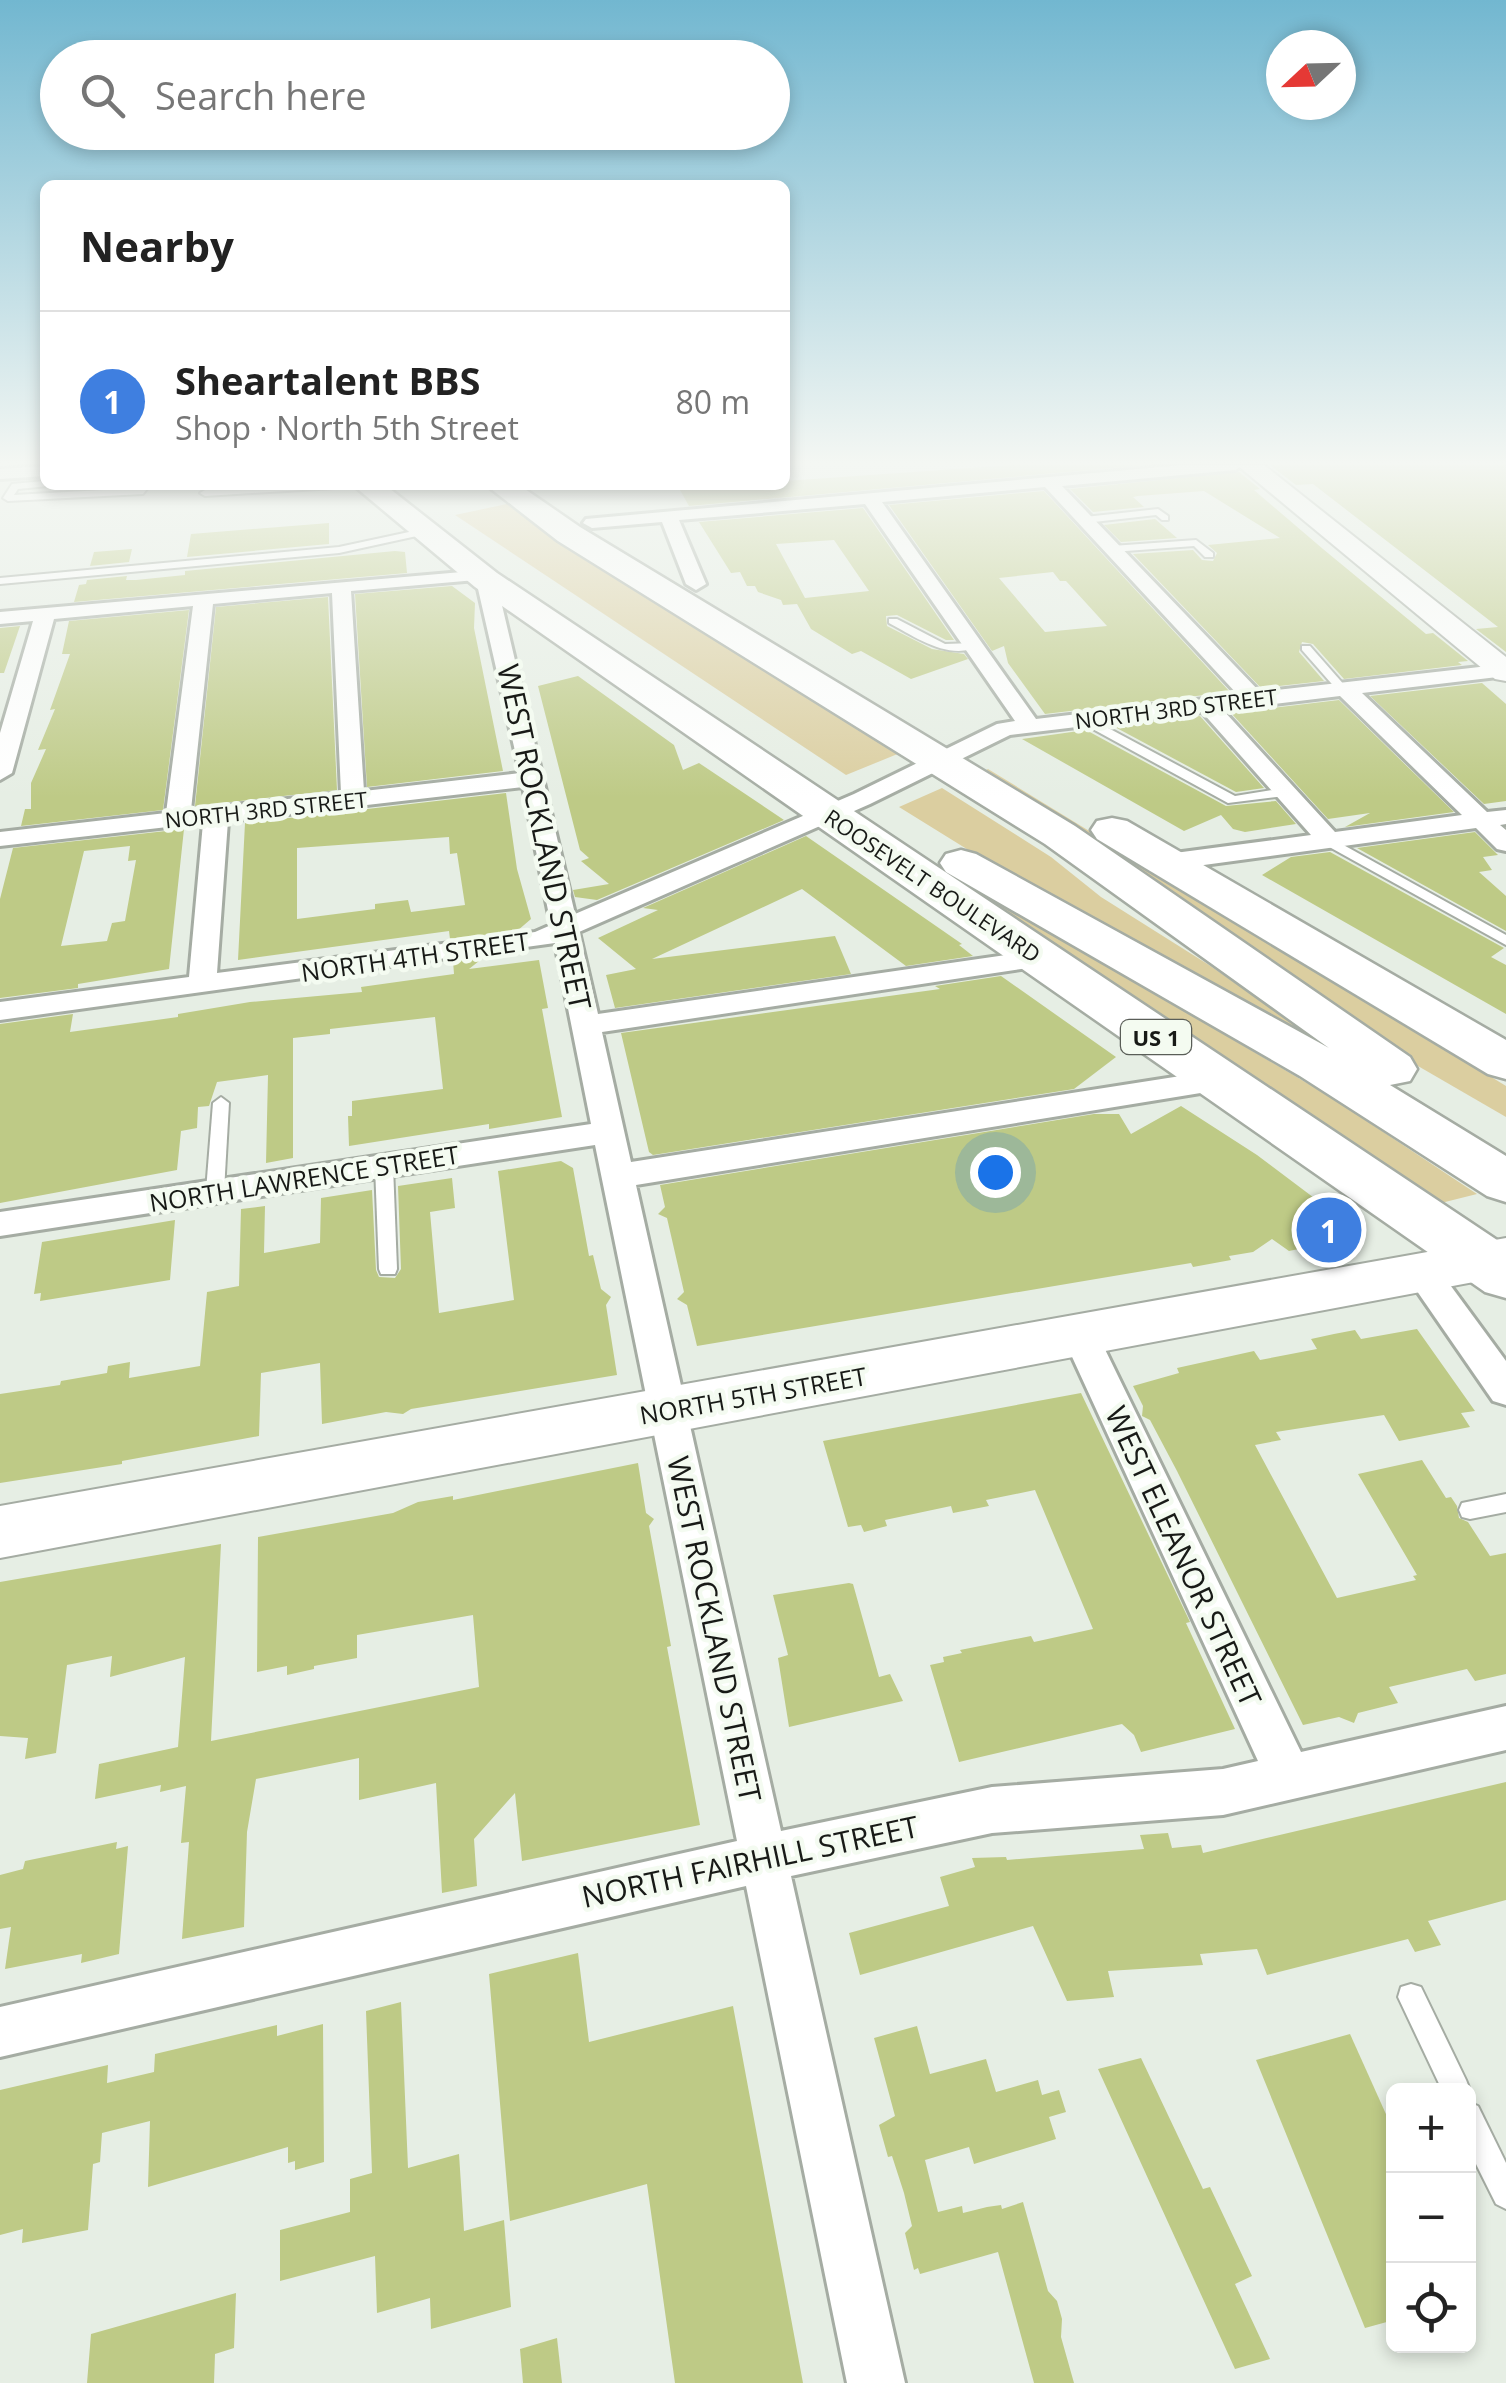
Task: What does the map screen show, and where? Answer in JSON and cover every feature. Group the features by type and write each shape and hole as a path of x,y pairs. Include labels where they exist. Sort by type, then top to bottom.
{"highway":[{"name":"ROOSEVELT BOULEVARD","path":"518,576 630,678 845,806 978,873 1503,1166"},
{"name":"ROOSEVELT BOULEVARD","path":"639,576 955,753 1167,862 1506,1062"},
{"path":"669,576 696,584"},
{"name":"ROOSEVELT BOULEVARD","path":"683,576 955,753 1331,1028 1503,1166"},
{"name":"ROOSEVELT BOULEVARD","path":"482,577 563,616 845,806 1041,958 1498,1265"}],"street":[{"path":"693,576 696,584"},
{"path":"925,576 1029,725"},
{"path":"1138,576 1254,700"},
{"path":"1388,576 1505,671"},
{"path":"0,618 482,577"},
{"name":"WEST ROCKLAND STREET","path":"482,577 503,640 876,2383"},
{"path":"342,586 354,799"},
{"path":"178,818 204,599"},
{"path":"0,773 45,614"},
{"name":"WEST ROCKLAND STREET","path":"503,640 512,631 563,616"},
{"name":"NORTH 3RD STREET","path":"845,806 996,732 1029,725 1505,671"},
{"path":"1344,689 1493,819 1506,844"},
{"path":"1207,705 1329,841"},
{"name":"NORTH 3RD STREET","path":"0,839 533,779"},
{"name":"NORTH 4TH STREET","path":"0,1011 530,942 565,931 845,806"},
{"path":"202,985 216,815"},
{"path":"1167,862 1493,819"},
{"path":"586,1025 1041,958"},
{"path":"618,1176 1219,1080"},
{"name":"NORTH LAWRENCE STREET","path":"0,1224 608,1132"},
{"name":"NORTH 5TH STREET","path":"0,1532 1422,1272 1498,1265"},
{"path":"1422,1272 1506,1390"},
{"name":"WEST ELEANOR STREET","path":"1080,1335 1289,1778"},
{"name":"NORTH FAIRHILL STREET","path":"0,2032 764,1856 992,1810 1223,1792 1506,1728"}],"lane":[{"path":"0,581 52,576"},
{"path":"893,621 943,647 974,646"},
{"path":"1306,648 1344,689"},
{"path":"1084,719 1233,800 1285,792"},
{"path":"1329,841 1506,941"},
{"path":"216,1191 222,1103"},
{"path":"384,1166 388,1269"},
{"path":"1470,1510 1506,1503"},
{"path":"1411,1997 1453,2083"},
{"path":"1476,2132 1506,2194"}],"shaded area":[{"path":"547,576 621,576 900,753 846,775"},
{"path":"988,769 1506,1086 1506,1117 1380,1044 979,774"},
{"path":"942,788 1051,857 1101,897 1209,965 1429,1117 1057,905 899,807"},
{"path":"872,822 936,865 1329,1096 1477,1194 1437,1204 864,827"}],"building":[{"path":"127,576 126,580 173,576 370,576 74,602 79,585 87,580"},
{"path":"742,576 793,576 805,598 869,591 859,576 910,576 954,640 946,640 897,615 886,616 887,626 932,649 964,654 968,659 911,679 861,651 852,654 811,629 797,604 783,605 781,600 758,592 755,586 747,586"},
{"path":"939,576 1015,576 999,578 1045,632 1107,626 1066,581 1056,576 1123,576 1230,692 1045,714 1008,663 1004,646 992,651"},
{"path":"1154,576 1356,576 1426,634 1433,633 1468,661 1458,662 1462,665 1344,679 1313,644 1302,642 1299,652 1324,681 1261,688"},
{"path":"1432,576 1506,576 1506,652 1476,629 1498,627"},
{"path":"452,586 475,603 474,628 503,771 367,787 355,594"},
{"path":"328,597 337,790 195,806 216,607"},
{"path":"189,610 163,810 21,826 25,809 31,809 31,783 46,749 38,750 55,709 50,710 70,654 62,654 69,621"},
{"path":"20,626 4,673 0,673 0,628"},
{"path":"578,676 674,745 683,770 699,763 784,820 597,900 575,897 573,890 609,884 581,861 589,858 580,850 538,686"},
{"path":"1482,683 1506,704 1506,801 1484,804 1370,696"},
{"path":"1339,700 1454,812 1345,827 1370,813 1328,819 1231,713"},
{"path":"1200,716 1264,788 1236,792 1113,726"},
{"path":"1086,730 1226,806 1276,801 1296,824 1245,832 1233,829 1221,815 1184,831 1022,739"},
{"path":"506,793 517,869 531,919 517,931 450,939 449,931 238,960 245,823","holes":["449,837 450,854 457,853 465,905 411,912 408,900 375,904 375,909 297,919 297,848"]},
{"path":"184,829 169,969 78,984 78,988 0,998 0,899 13,848","holes":["130,846 128,861 136,860 125,921 112,923 107,941 61,946 84,851"]},
{"path":"1475,832 1498,855 1483,857 1492,870 1479,872 1506,896 1506,931 1357,848"},
{"path":"806,836 962,944 959,945 973,956 906,966 802,889 652,959 835,936 851,974 615,1008 606,975 636,969 598,938 658,910 643,908"},
{"path":"1330,852 1504,948 1491,957 1506,965 1506,1014 1262,875 1291,857"},
{"path":"484,957 469,969 539,960 548,1008 542,1009 562,1117 349,1146 352,1101 443,1089 435,1017 330,1029 330,1034 293,1038 293,1158 266,1163 268,1075 217,1082 209,1106 198,1107 197,1128 181,1131 177,1170 0,1203 0,1024 73,1014 70,1032 250,1002 362,992 361,987 454,974 453,961"},
{"path":"1001,976 1116,1057 1074,1089 653,1155 649,1152 621,1033 940,989 935,986"},
{"path":"1181,1106 1257,1155 1366,1237 1327,1244 1323,1251 1313,1246 1289,1251 1272,1239 1253,1252 1229,1256 1231,1260 1193,1267 1191,1263 697,1346 687,1305 677,1299 684,1292 667,1218 658,1214 665,1207 660,1185 1094,1114 1119,1114 1131,1134"},
{"path":"561,1161 573,1168 589,1256 593,1255 601,1289 611,1297 606,1305 617,1375 411,1409 403,1414 386,1412 322,1424 320,1363 261,1373 259,1436 122,1464 0,1483 0,1394 60,1385 61,1381 107,1373 108,1366 130,1362 129,1378 200,1366 207,1292 239,1286 241,1209 265,1206 264,1253 320,1243 321,1198 372,1190 376,1270 379,1277 395,1278 401,1269 398,1186 452,1178 455,1208 430,1212 439,1313 514,1300 498,1171"},
{"path":"175,1220 170,1280 40,1301 41,1293 34,1294 42,1242"},
{"path":"1417,1329 1475,1411 1461,1413 1470,1427 1399,1441 1384,1415 1276,1432 1281,1440 1255,1445 1337,1598 1416,1580 1413,1576 1417,1575 1358,1474 1422,1460 1446,1498 1451,1497 1457,1506 1459,1518 1468,1522 1490,1556 1506,1553 1506,1674 1475,1681 1467,1669 1389,1687 1398,1703 1358,1713 1354,1723 1339,1717 1303,1725 1177,1471 1150,1420 1142,1416 1143,1406 1133,1386 1179,1373 1177,1368 1254,1351 1260,1360 1317,1349 1311,1339 1334,1334 1355,1330 1361,1339"},
{"path":"1081,1393 1190,1622 1186,1623 1235,1729 1141,1752 1134,1735 1122,1724 959,1762 930,1665 962,1653 960,1650 1031,1636 1034,1642 1093,1629 1035,1490 986,1500 989,1506 953,1513 951,1506 885,1520 887,1526 864,1532 861,1525 848,1527 823,1441"},
{"path":"638,1463 646,1513 654,1519 649,1526 671,1646 667,1647 700,1825 522,1861 515,1793 474,1839 477,1886 442,1893 436,1783 359,1800 359,1758 256,1779 247,1832 244,1927 182,1939 189,1842 181,1843 186,1786 160,1792 161,1785 95,1799 99,1764 178,1747 185,1657 110,1677 112,1656 67,1665 56,1753 25,1759 28,1738 0,1736 0,1582 221,1544 211,1741 479,1687 473,1615 357,1635 357,1658 287,1675 287,1666 257,1672 258,1537 393,1513 418,1502 453,1496 453,1500"},
{"path":"853,1584 879,1677 890,1674 903,1701 789,1727 778,1658 788,1655 773,1595"},
{"path":"1506,1782 1506,1900 1428,1921 1441,1945 1415,1952 1408,1939 1267,1975 1257,1949 1200,1954 1203,1965 1108,1971 1114,1997 1067,2001 1033,1926 860,1975 849,1933 949,1906 940,1877 975,1867 972,1858 1007,1860 1144,1849 1140,1835 1168,1833 1172,1848 1201,1845 1203,1853"},
{"path":"117,1842 116,1849 128,1846 119,1954 81,1963 82,1954 5,1969 11,1927 0,1929 0,1875 23,1869 25,1861"},
{"path":"578,1953 589,2042 733,2006 803,2383 675,2383 647,2184 510,2221 489,1974"},
{"path":"401,2002 408,2168 459,2154 464,2231 504,2220 511,2307 431,2329 430,2298 377,2313 375,2256 280,2281 280,2230 350,2212 350,2179 372,2173 366,2011"},
{"path":"323,2024 324,2162 295,2170 295,2161 288,2163 288,2147 148,2187 150,2121 102,2133 100,2162 93,2164 88,2230 22,2243 23,2229 0,2235 0,2090 108,2065 107,2083 154,2072 155,2054 277,2025 277,2036"},
{"path":"917,2026 930,2074 986,2059 996,2092 1038,2080 1042,2095 1059,2090 1066,2112 1049,2117 1056,2139 974,2164 969,2147 925,2160 938,2212 962,2206 963,2213 1001,2205 1002,2209 1023,2202 1048,2291 1057,2301 1061,2337 1074,2383 1034,2383 998,2252 920,2274 918,2268 914,2270 905,2233 912,2226 879,2125 895,2116 874,2038"},
{"path":"1350,2034 1386,2114 1386,2322 1365,2328 1256,2060"},
{"path":"1141,2058 1203,2189 1210,2187 1252,2276 1235,2284 1270,2359 1235,2369 1098,2069"},
{"path":"236,2293 234,2348 215,2354 214,2383 87,2383 91,2334"},
{"path":"557,2338 562,2383 523,2383 520,2349"}],"place":[{"name":"Sheartalent BBS","path":"1329,1230"}]}
